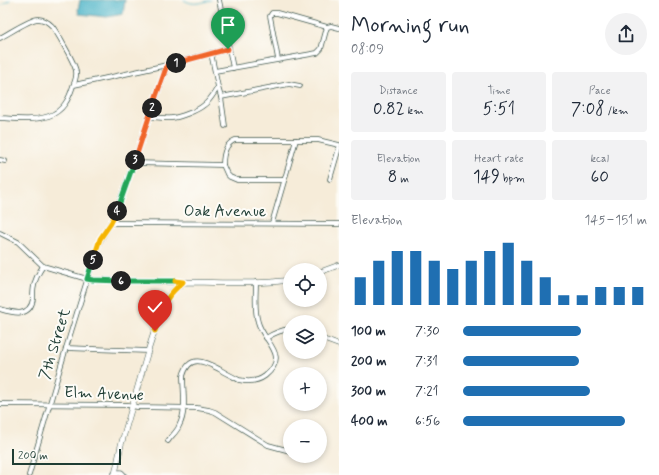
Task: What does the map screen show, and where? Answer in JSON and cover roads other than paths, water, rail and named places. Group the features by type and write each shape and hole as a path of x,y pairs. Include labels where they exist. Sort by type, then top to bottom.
{"main road":[{"path":"119,474 128,475"}],"street":[{"path":"219,0 233,68"},
{"path":"278,60 270,16 272,13 277,13 328,27 331,26 339,28"},
{"path":"0,38 32,21 38,19 46,21 54,28 74,64 76,72 76,80 65,105 49,116 32,119 0,118"},
{"path":"215,71 317,53 321,49 328,27"},
{"path":"74,85 167,65 228,49"},
{"path":"211,53 221,97 225,126"},
{"name":"7th Street","path":"29,475 100,239 115,215 167,65"},
{"path":"221,97 289,84 300,86"},
{"path":"149,117 172,118 196,110 208,102 218,87"},
{"path":"284,180 237,180 227,174 223,165 226,149 231,142 235,140 318,140 339,147 330,179"},
{"path":"272,223 296,140"},
{"path":"134,163 223,165"},
{"name":"Oak Avenue","path":"111,223 339,224"},
{"path":"0,233 18,242 43,266 87,279 183,282 283,281"},
{"path":"327,269 339,265"},
{"path":"0,310 16,313 23,312 28,309 33,300 35,280 43,266"},
{"path":"119,474 121,445 160,314 168,297 183,282"},
{"path":"168,441 180,426 184,408 183,376 190,364 197,361 204,362 239,380 244,381 261,378 270,372 275,364 276,354 261,330 257,320 256,282"},
{"path":"266,338 283,330"},
{"path":"327,341 339,345"},
{"path":"66,348 148,351"},
{"name":"Elm Avenue","path":"0,404 128,405 138,407 197,408 215,412 268,445 283,449"}],"water":[{"path":"80,0 125,0 123,14 107,17 79,14 78,10"}],"waterway":[{"path":"0,6 10,0"},
{"path":"184,0 194,3 211,0"}]}
